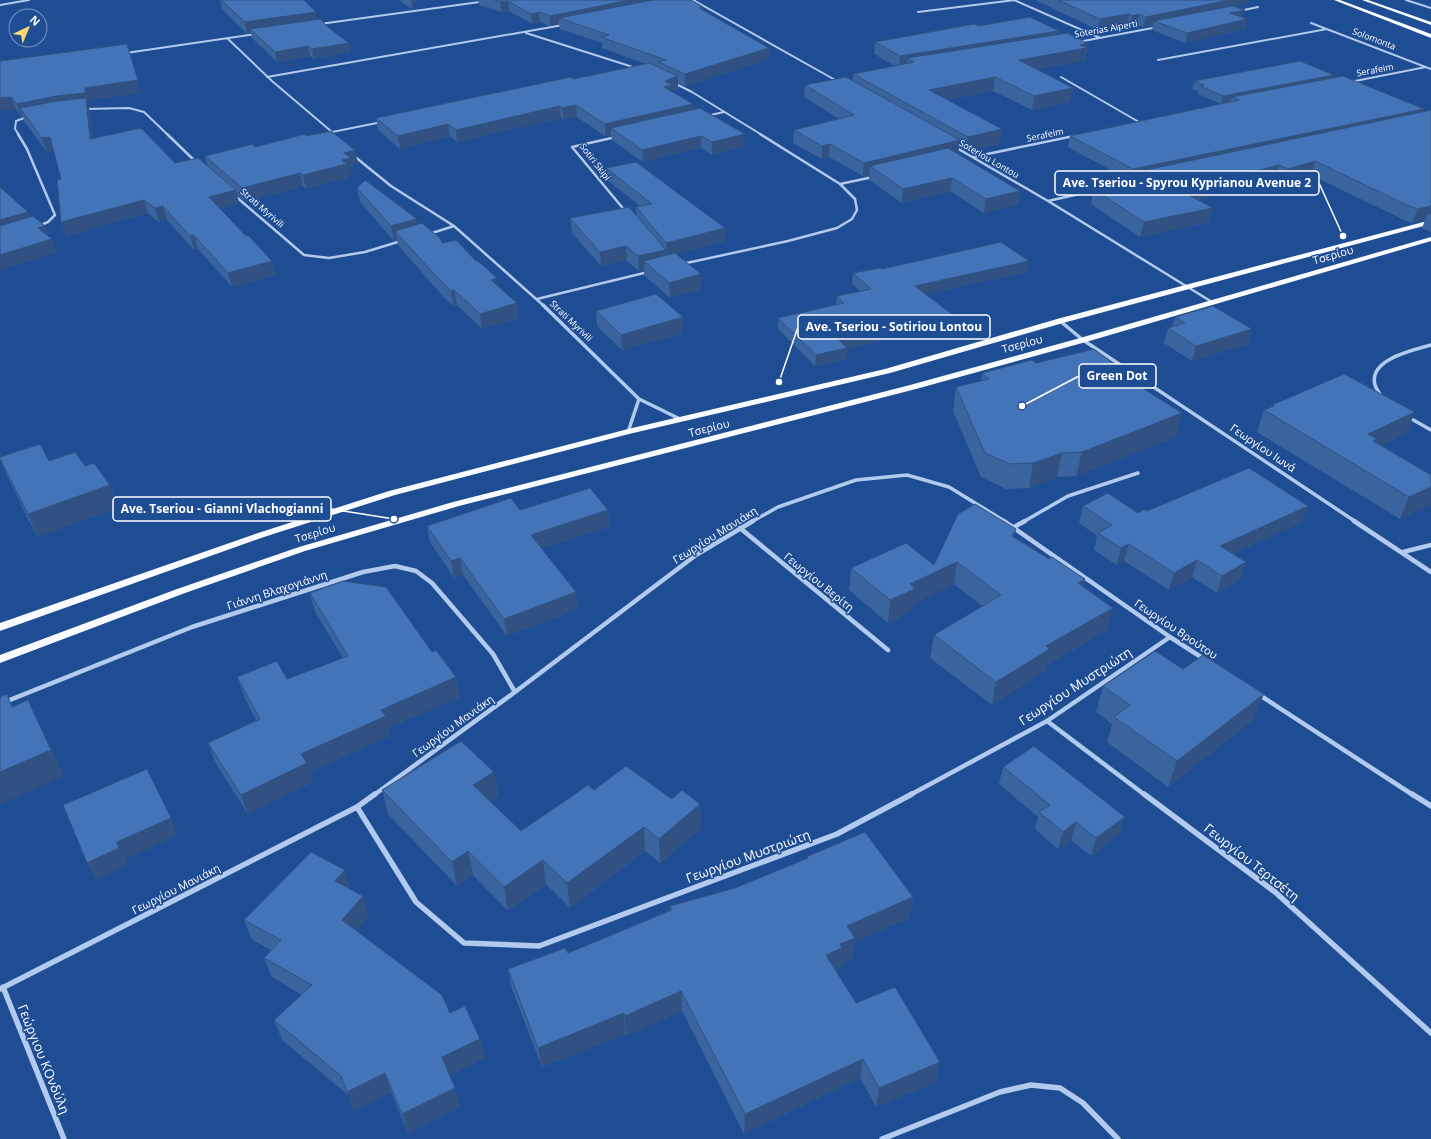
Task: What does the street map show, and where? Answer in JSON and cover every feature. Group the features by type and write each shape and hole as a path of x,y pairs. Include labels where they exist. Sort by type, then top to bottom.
{"main road":[{"path":"1336,0 1431,36"},
{"path":"1364,0 1431,24"},
{"name":"Τσερίου","path":"0,627 261,535 392,493 680,419 886,371 1060,321 1431,222"},
{"name":"Τσερίου","path":"0,659 181,591 310,547 456,504 777,423 1083,340 1431,239"}],"street":[{"path":"0,5 29,0"},
{"path":"465,0 471,4"},
{"path":"318,25 494,0"},
{"path":"686,2 693,0 844,84"},
{"path":"918,12 1015,0 1100,38"},
{"path":"1406,0 1431,8"},
{"path":"1236,11 1258,7"},
{"name":"Solomonta","path":"1311,23 1431,69"},
{"path":"267,77 569,24"},
{"name":"Soterias Aiperti","path":"1078,42 1161,26"},
{"path":"1158,60 1327,29"},
{"path":"526,32 541,39 642,70"},
{"path":"124,54 257,33"},
{"path":"226,38 267,77 332,132 386,121"},
{"path":"629,69 634,67"},
{"name":"Serafeim","path":"1348,82 1426,67"},
{"path":"1061,77 1139,122 1132,124"},
{"path":"837,80 845,79"},
{"path":"669,81 692,92 840,184 854,199 857,210 852,219 837,228 788,241 679,264"},
{"path":"78,110 129,108 144,112 199,164"},
{"path":"703,117 724,112"},
{"path":"33,116 16,121 15,129 28,149 56,216 48,222 38,226"},
{"name":"Serafeim","path":"973,157 1079,135"},
{"name":"Sotiri Skipi","path":"619,136 572,147 628,215"},
{"name":"Soteriou Lontou","path":"953,146 1048,201 1212,302"},
{"name":"Strati Myrivili","path":"351,154 391,186 454,226 537,299 639,399 680,419"},
{"path":"959,156 966,154"},
{"path":"840,184 874,176"},
{"path":"1048,201 1103,189"},
{"name":"Strati Myrivili","path":"234,195 304,255 329,258 365,252 402,241"},
{"path":"425,235 454,226"},
{"path":"537,299 656,270"},
{"name":"Γεωργίου Ιωνά","path":"1060,321 1083,340 1431,572"},
{"path":"1383,399 1375,388 1374,377 1377,369 1392,358 1431,346"},
{"path":"628,432 639,399"},
{"path":"1402,413 1431,430"},
{"path":"1014,527 1068,496 1138,473"},
{"name":"Γεωργίου Βρούτου","path":"907,475 949,487 1014,527 1170,637 1210,663"},
{"name":"Γεωργίου Μανιάκη","path":"1,988 357,807 515,692 696,555 740,528 778,507 856,480 907,475"},
{"name":"Γεωργίου Βερίτη","path":"740,528 888,650"},
{"path":"1403,552 1431,545"},
{"name":"Γιάννη Βλαχογιάννη","path":"0,704 192,627 363,572 395,566 416,572 432,583 493,654 515,692"},
{"name":"Γεωργίου Μυστριώτη","path":"357,807 416,902 464,943 539,946 837,834 1048,721 1170,637"},
{"path":"1250,689 1431,806"},
{"name":"Γεωργίου Τερτσέτη","path":"1048,721 1275,892 1431,1033"},
{"name":"Γεώργιου ΚΟνδύλη","path":"1,988 64,1139"},
{"path":"882,1139 1000,1092 1031,1085 1060,1088 1083,1103 1118,1139"}],"building":[{"path":"221,0 304,0 316,12 245,22"},
{"path":"494,0 630,0 550,16 539,12 531,14 508,1 500,2"},
{"path":"653,0 691,0 703,7 699,8 769,48 685,74 658,62 666,60 601,37 609,35 559,18"},
{"path":"1058,0 1225,1 1146,17 1139,14 1132,16 1129,14 1100,19"},
{"path":"1232,6 1245,10 1230,13 1247,19 1187,33 1154,21"},
{"path":"1030,17 1059,31 900,56 875,42 974,24 978,26"},
{"path":"320,19 349,43 312,49 308,46 275,52 250,29"},
{"path":"1067,33 1087,43 1080,45 1087,48 1019,60 1073,88 1034,96 995,77 929,90 1002,129 968,137 853,74 914,62 907,58"},
{"path":"127,44 138,80 85,88 85,93 56,96 17,104 11,97 0,98 0,61"},
{"path":"1300,61 1334,75 1223,96 1200,86 1204,85 1194,81"},
{"path":"649,63 678,76 665,81 673,85 664,87 693,104 605,124 576,105 562,108 560,106 456,130 448,124 398,136 376,118 571,77 574,79"},
{"path":"1343,76 1424,109 1133,169 1070,136 1239,100 1232,97"},
{"path":"846,77 960,140 864,163 830,144 822,146 794,130 854,115 805,85"},
{"path":"86,98 90,139 141,128 175,163 198,158 236,190 209,197 272,261 228,273 194,235 190,236 163,206 155,208 144,200 61,222 57,180 61,179 50,137 42,138 20,108 57,101"},
{"path":"700,108 745,134 712,142 701,136 642,150 611,128"},
{"path":"1431,110 1431,206 1418,209 1409,206 1315,161 1288,169 1279,165 1181,191 1213,208 1144,222 1093,189 1152,176 1141,171"},
{"path":"331,131 355,150 344,153 351,158 342,160 347,164 303,175 300,173 242,188 205,156 253,144 255,147 305,134 306,136"},
{"path":"948,148 1020,191 986,199 952,178 903,189 870,166"},
{"path":"636,162 725,228 666,243 636,207 652,204 606,168"},
{"path":"365,180 417,219 391,226 357,188"},
{"path":"0,187 28,212 0,220"},
{"path":"629,207 666,250 638,256 626,246 600,252 570,218"},
{"path":"33,216 45,226 38,228 52,239 0,255 0,226"},
{"path":"422,223 440,238 442,243 456,240 476,261 478,261 497,278 491,280 517,303 480,314 454,290 451,291 395,231"},
{"path":"1001,242 1029,261 915,286 958,319 921,329 912,322 839,340 847,348 816,355 778,318 844,303 837,296 871,289 853,273 880,268 882,269"},
{"path":"675,253 701,274 669,283 644,261"},
{"path":"656,294 683,317 621,335 596,311"},
{"path":"1213,306 1252,329 1196,346 1168,328 1185,323 1175,317"},
{"path":"1094,349 1122,370 1117,372 1182,413 1082,452 1062,453 1033,463 1010,464 985,453 956,387 989,379 982,373 1032,360 1036,363"},
{"path":"1344,374 1415,412 1368,434 1377,439 1373,441 1431,475 1431,487 1409,497 1264,410 1274,406 1272,405"},
{"path":"40,444 49,461 75,452 85,466 94,463 110,485 28,514 0,457"},
{"path":"1249,468 1308,506 1220,546 1246,562 1222,576 1197,560 1174,573 1129,544 1121,548 1098,533 1112,525 1083,506 1108,493 1138,513 1144,509 1147,511"},
{"path":"590,488 608,510 531,535 576,592 504,619 460,558 451,561 427,526 511,498 520,510"},
{"path":"975,504 1016,529 1012,536 1049,559 1052,557 1085,579 1078,583 1113,608 1046,646 1050,649 996,682 934,635 1001,595 957,562 910,584 915,589 890,600 851,568 906,543 934,565 958,514"},
{"path":"343,581 386,587 432,652 436,650 456,677 381,710 386,716 301,754 307,763 241,795 208,743 260,719 237,677 277,661 287,679 348,656 310,593"},
{"path":"1155,651 1183,669 1203,655 1264,694 1177,761 1114,717 1130,705 1103,686"},
{"path":"7,694 12,707 28,700 51,750 0,772 0,697"},
{"path":"461,741 494,772 473,785 521,831 588,785 594,790 626,766 672,799 682,790 700,804 659,839 644,827 567,883 543,860 504,887 468,851 452,862 382,790"},
{"path":"1034,746 1125,817 1096,838 1076,822 1063,832 1039,812 1050,805 1003,767"},
{"path":"147,769 171,818 117,842 119,848 87,863 63,805"},
{"path":"865,832 913,897 847,926 855,938 840,944 842,948 826,955 856,1003 895,987 940,1062 879,1088 863,1059 745,1114 681,991 625,1016 624,1013 538,1048 508,969 565,948 568,953 672,910 670,906 735,888 808,858 806,857"},
{"path":"311,852 345,870 335,881 363,896 342,920 442,995 450,1013 465,1006 480,1039 442,1057 455,1088 402,1114 385,1073 347,1092 341,1076 274,1020 312,985 264,958 281,940 244,920"}],"place":[{"name":"Ave. Tseriou - Spyrou Kyprianou Avenue 2","path":"1343,236"},
{"name":"Ave. Tseriou - Sotiriou Lontou","path":"779,382"},
{"name":"Green Dot","path":"1022,406"},
{"name":"Ave. Tseriou - Gianni Vlachogianni","path":"394,519"}]}
